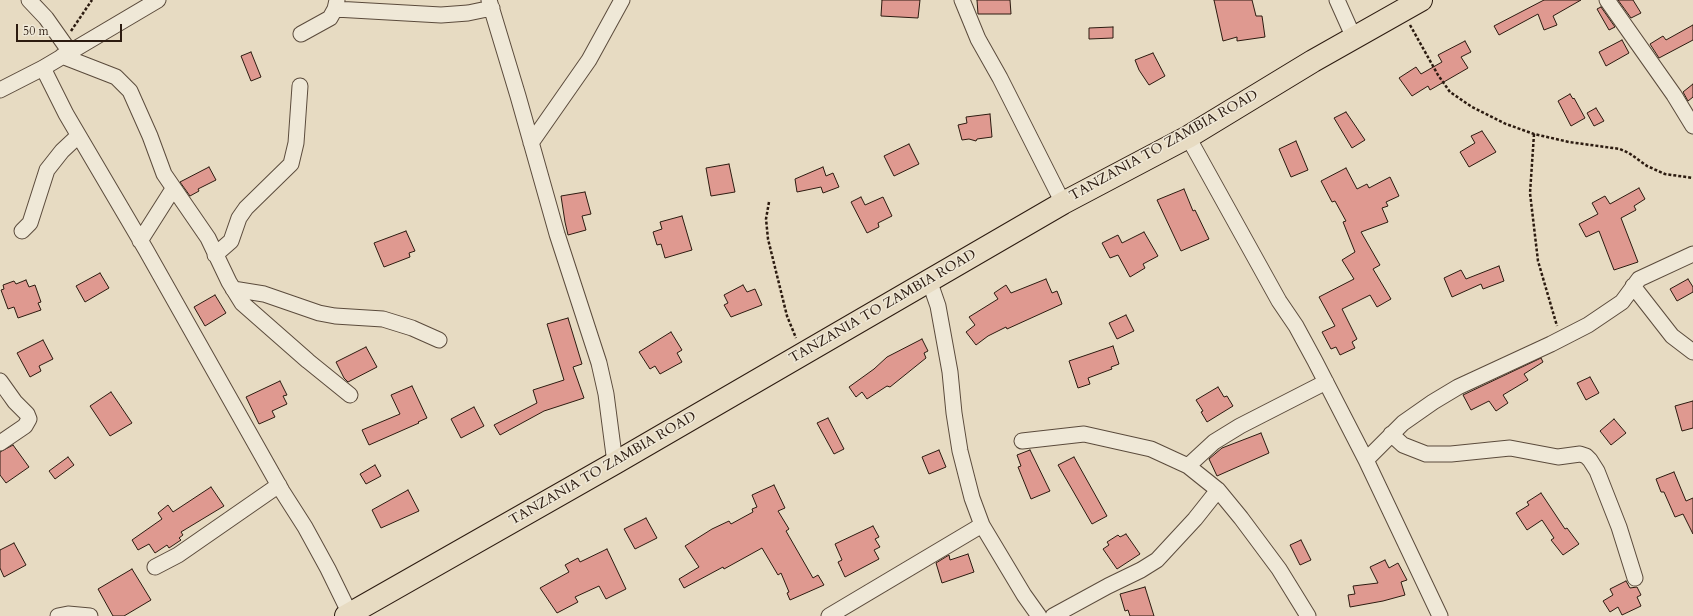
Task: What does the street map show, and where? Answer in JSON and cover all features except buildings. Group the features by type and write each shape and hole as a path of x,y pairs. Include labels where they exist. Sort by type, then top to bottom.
{"highway":[{"name":"TANZANIA TO ZAMBIA ROAD","path":"348,615 615,463 1063,203 1188,137 1354,38 1421,0"}],"street":[{"path":"29,0 46,18 65,50 116,77 130,91 150,136 164,174 208,238 233,289 242,302 254,315 350,395"},
{"path":"0,90 43,68 65,50 134,16 158,0"},
{"path":"531,143 589,60 622,0"},
{"path":"962,0 978,39 1000,78 1063,203"},
{"path":"1337,0 1354,38"},
{"path":"1607,0 1674,94 1693,126"},
{"path":"301,34 330,18 336,4 441,15 468,13 490,4 557,234 599,363 606,394 615,463"},
{"path":"43,68 78,136 140,241 279,485 305,527 328,569 348,615"},
{"path":"215,255 231,242 239,218 246,208 291,164 296,143 300,86"},
{"path":"22,230 30,223 47,170 62,151 78,136"},
{"path":"1188,137 1326,382 1366,460 1440,616"},
{"path":"140,241 173,189"},
{"path":"1366,460 1403,423 1433,402 1458,387 1561,339 1606,314 1622,302 1639,279 1693,254"},
{"path":"929,280 938,306 950,372 960,451 972,498 982,525 1024,595 1039,616"},
{"path":"1633,286 1672,336 1693,352"},
{"path":"233,289 264,294 319,313 335,316 383,319 412,328 439,340"},
{"path":"0,381 29,418 25,426 0,443"},
{"path":"1188,466 1214,442 1240,426 1326,382"},
{"path":"1022,441 1084,434 1151,449 1188,466 1218,490 1279,569 1308,616"},
{"path":"1391,434 1403,445 1426,454 1452,454 1510,448 1558,457 1573,455 1586,456 1597,471 1619,527 1635,578"},
{"path":"155,567 178,555 279,485"},
{"path":"1053,616 1141,570 1157,560 1195,519 1218,490"},
{"path":"829,616 982,525"},
{"path":"58,616 68,614 90,616"}],"path":[{"path":"65,50 92,0"},
{"path":"1402,11 1438,75 1450,92 1472,107 1506,124 1534,134 1569,142 1620,150 1630,153 1647,166 1665,174 1693,178"},
{"path":"1534,134 1530,193 1538,253 1546,291 1561,339"},
{"path":"769,202 766,218 768,239 787,316 802,354"}]}
